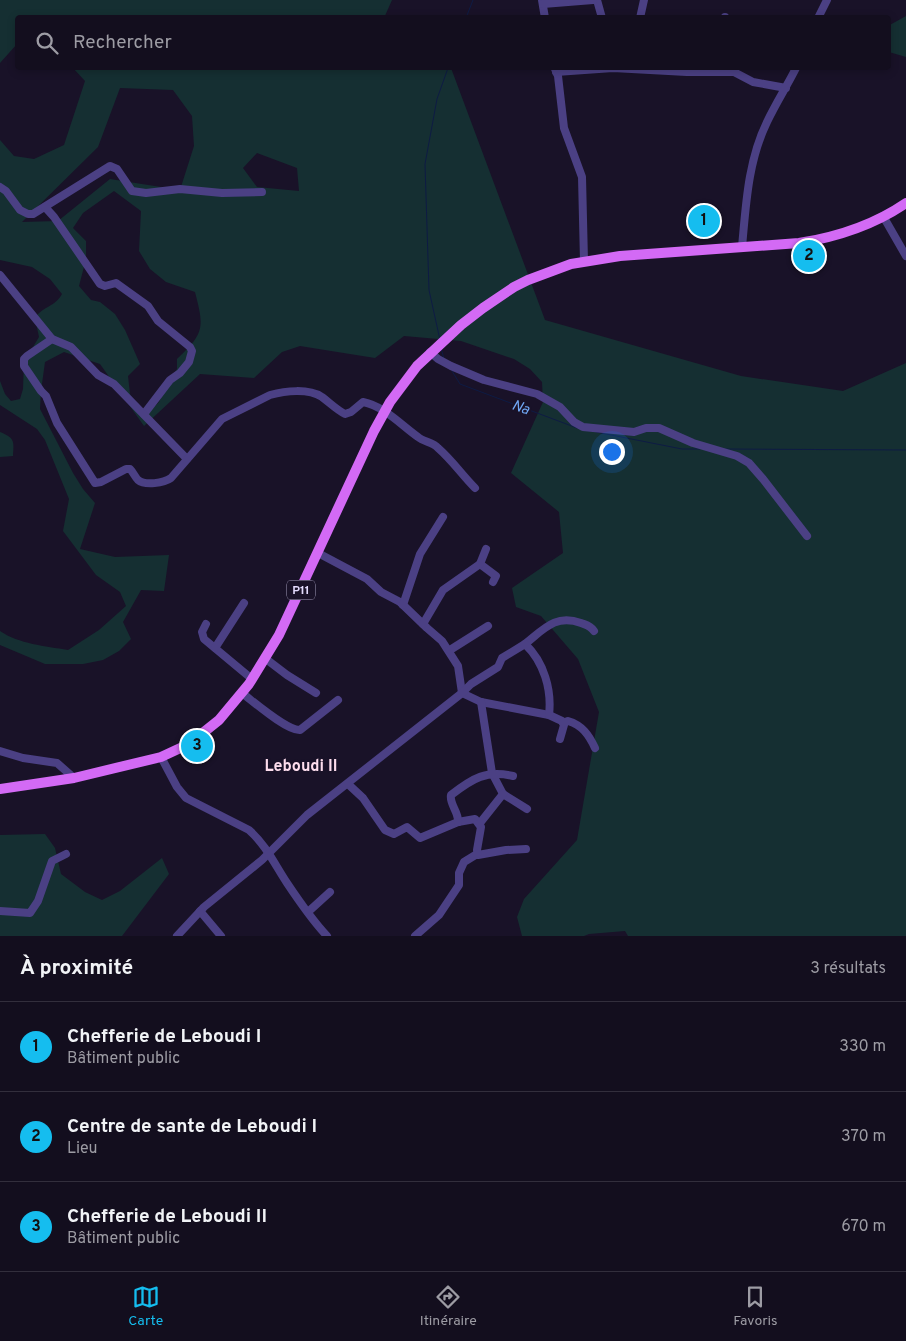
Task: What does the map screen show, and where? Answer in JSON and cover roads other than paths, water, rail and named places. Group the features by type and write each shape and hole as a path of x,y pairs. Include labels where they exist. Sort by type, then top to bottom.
{"main road":[{"name":"P11","path":"0,789 74,778 161,757 189,744 204,734 219,720 242,693 280,635 374,431 405,379 430,352 461,325 514,286 557,269 584,261 620,256 820,240 843,234 884,216 906,203"}],"street":[{"path":"544,15 542,2 595,0 601,15"},
{"path":"641,15 644,0"},
{"path":"820,15 827,0"},
{"path":"555,70 564,128 582,177 584,261"},
{"path":"703,70 734,72 753,82 786,88"},
{"path":"742,247 750,171 766,123 795,70"},
{"path":"0,187 6,190 23,213 33,214 110,166 117,169 132,191 146,193 180,189 222,193 262,192"},
{"path":"45,207 54,217 100,284 105,286 116,283 148,306 158,321 190,347 192,351 189,362 180,374 170,380 144,414"},
{"path":"884,216 906,256"},
{"path":"0,276 52,339 71,347 98,375 114,384 187,459"},
{"path":"52,339 26,356 24,366 46,396 57,423 95,482 101,482 126,469 132,471 138,480 143,482 165,482 171,478 222,419 250,404 278,393 305,392 315,394 345,414 363,402 385,412 420,439 436,445 475,488"},
{"path":"430,352 451,366 484,380 537,394 560,407 574,422 583,428 634,432 646,428 659,428 693,443 737,456 749,463 763,479 806,536"},
{"path":"403,605 420,554 443,517"},
{"path":"423,624 443,590 480,564 486,549"},
{"path":"318,552 367,579 381,592 403,605 442,641 450,650 460,670 462,693"},
{"path":"480,564 496,576 493,582"},
{"path":"215,648 244,603"},
{"path":"177,936 200,911 262,860 307,815 471,684 498,667 502,658 525,644 554,621 571,619 591,626 594,631"},
{"path":"206,624 202,636 204,639 252,679"},
{"path":"450,650 488,626"},
{"path":"525,644 535,653 548,683 551,702 549,716"},
{"path":"266,659 316,693"},
{"path":"242,693 283,723 297,730 300,730 338,700"},
{"path":"462,693 481,702 549,716 563,723 568,721 576,723 589,736 595,748"},
{"path":"481,702 492,773 503,794 526,809"},
{"path":"560,739 563,723"},
{"path":"0,751 23,758 57,763 74,778"},
{"path":"161,757 177,787 186,798 249,830 269,852 287,884 327,936"},
{"path":"458,822 451,795 480,776 492,773 513,776"},
{"path":"348,784 363,798 389,833 394,834 407,827 420,838 458,822 475,819 480,823 481,827 478,854"},
{"path":"480,823 503,794"},
{"path":"416,936 439,915 459,885 459,873 464,862 478,854 511,849 526,849"},
{"path":"0,911 30,913 38,901 52,861 66,854"},
{"path":"308,912 330,892"},
{"path":"200,911 221,936"}],"waterway":[{"name":"Na","path":"467,15 473,0"},
{"name":"Na","path":"440,340 429,290 425,164 437,99 447,70"},
{"name":"Na","path":"441,348 444,359"},
{"name":"Na","path":"452,371 460,384 577,428"},
{"name":"Na","path":"596,432 682,449 700,449"},
{"name":"Na","path":"724,449 906,450"}],"place":[{"name":"Chefferie de Leboudi I","path":"704,221"},
{"name":"Centre de sante de Leboudi I","path":"809,256"},
{"name":"Chefferie de Leboudi II","path":"197,746"}],"district":[{"name":"Leboudi II","path":"301,765"}]}
